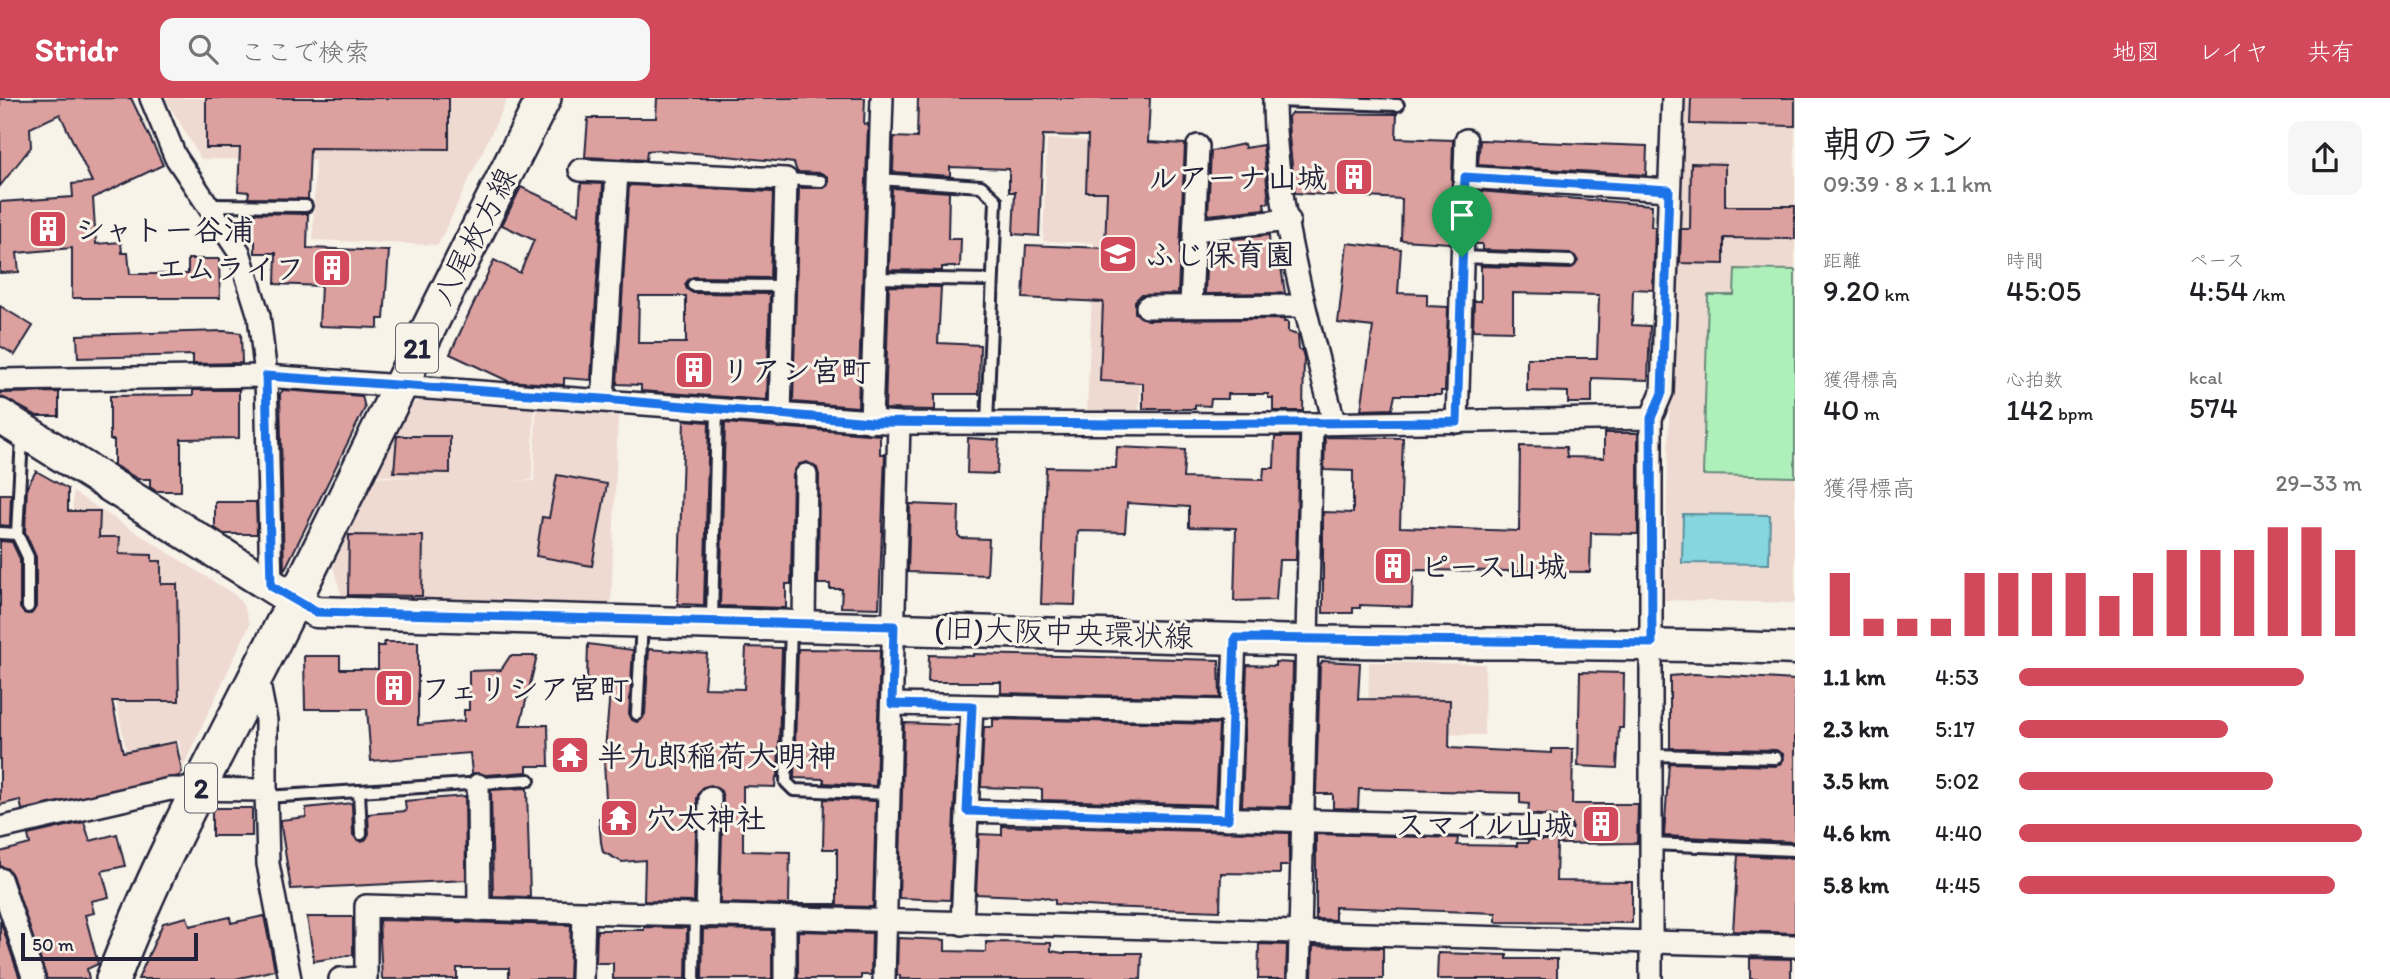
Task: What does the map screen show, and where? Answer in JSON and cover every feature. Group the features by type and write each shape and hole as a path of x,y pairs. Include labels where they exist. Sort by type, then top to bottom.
{"main road":[{"name":"八尾枚方線","path":"282,593 397,386 544,98"},
{"path":"11,424 282,593"},
{"name":"2","path":"113,979 130,935 257,674 282,593"}],"street":[{"path":"151,98 175,156 239,252 259,316 282,593"},
{"path":"871,422 882,98"},
{"path":"1651,979 1651,418 1662,393 1673,98"},
{"path":"1275,100 1275,141 1304,306 1334,422"},
{"path":"1457,422 1465,141"},
{"path":"1191,306 1198,146"},
{"path":"580,170 786,179 780,416"},
{"path":"603,399 617,172"},
{"path":"1465,177 1669,190"},
{"path":"1195,230 1289,220"},
{"path":"1147,307 1304,306"},
{"path":"0,380 266,376 899,423 1312,424 1651,418"},
{"path":"884,979 899,423"},
{"path":"1299,979 1312,424"},
{"path":"797,624 806,475"},
{"name":"(旧)大阪中央環状線","path":"282,593 316,612 894,626 1308,641 1652,643 1795,649"},
{"path":"1228,819 1235,638"},
{"path":"257,674 266,720 268,864 290,979"},
{"path":"892,704 1231,711"},
{"path":"962,923 972,706"},
{"path":"478,785 479,910"},
{"path":"0,828 170,789 266,793"},
{"path":"701,916 710,798"},
{"path":"967,811 1560,828"},
{"path":"0,879 34,979"},
{"path":"340,979 366,978 366,906 1795,946"},
{"path":"582,979 584,913"},
{"path":"785,919 785,979"}],"lane":[{"path":"1275,100 1398,106"},
{"path":"786,179 821,181"},
{"path":"879,179 981,186 996,200 990,280 987,424"},
{"path":"208,205 306,206"},
{"path":"1462,257 1570,261"},
{"path":"876,278 990,280"},
{"path":"694,285 783,286"},
{"path":"712,622 717,410"},
{"path":"11,424 17,534 28,557 28,607"},
{"path":"0,533 17,534"},
{"path":"637,714 642,620"},
{"path":"797,624 786,782 794,789 889,794"},
{"path":"1651,755 1776,758"},
{"path":"266,793 359,792 529,780"},
{"path":"359,792 361,834"},
{"path":"1651,844 1795,849"},
{"path":"694,979 701,916"}],"shaded area":[{"path":"165,98 508,98 438,245 313,240 315,160 201,159"},
{"path":"1678,98 1795,98 1795,603 1664,600"},
{"path":"1047,139 1149,143 1139,414 1087,411 1094,243 1043,241"},
{"path":"420,400 534,408 532,480 511,481 534,481 536,408 618,413 611,605 342,597 333,566 375,477 424,478 377,475 409,406"},
{"path":"73,492 235,595 243,605 250,624 183,767 179,740 126,750 112,679 72,680"},
{"path":"1369,662 1485,664 1484,735 1368,733"}],"green space":[{"path":"1735,269 1795,270 1795,477 1703,475 1708,295 1734,295"}],"water":[{"path":"1683,514 1770,515 1769,564 1682,563"}],"building":[{"path":"131,98 163,165 93,198 96,244 121,242 122,253 128,253 130,274 188,274 188,259 219,259 220,298 72,298 72,248 17,253 19,272 0,273 0,202 73,197 72,184 92,182 60,114 30,128 31,147 0,186 0,99"},
{"path":"206,98 449,98 449,149 310,148 308,199 248,198 249,192 238,191 240,148 206,148"},
{"path":"657,98 865,98 864,124 868,124 858,407 793,402 799,188 824,188 828,185 828,177 821,173 797,172 794,163 707,154 657,150 647,151 646,160 585,157 588,118 656,118"},
{"path":"918,98 1150,98 1148,142 1185,144 1178,294 1141,295 1135,301 1135,313 1147,320 1284,319 1284,322 1288,322 1288,332 1298,335 1299,350 1302,350 1304,358 1303,411 1273,411 1273,398 1268,398 1268,394 1228,394 1228,399 1211,399 1210,406 1195,405 1195,409 1143,409 1143,383 1100,381 1103,302 1023,298 1026,245 1105,248 1107,192 1086,192 1088,136 1043,135 1039,236 1013,234 1015,192 1009,192 1009,169 950,167 950,176 893,172 894,137 917,138"},
{"path":"1691,98 1795,98 1795,126 1690,124"},
{"path":"1291,113 1397,114 1396,138 1453,140 1450,243 1401,240 1402,199 1295,193 1288,117"},
{"path":"1480,140 1647,146 1646,175 1478,165"},
{"path":"1244,144 1245,148 1263,145 1269,203 1264,203 1265,209 1208,215 1211,151"},
{"path":"1691,163 1725,164 1725,206 1795,206 1795,239 1724,238 1724,264 1680,263 1681,229 1690,229"},
{"path":"581,183 603,184 591,380 564,378 564,385 508,381 450,354 494,260 520,273 534,240 502,225 521,187 579,214"},
{"path":"629,185 773,192 770,278 693,277 685,284 693,293 770,294 767,400 641,391 641,385 617,384","holes":["639,296 686,296 686,343 638,343"]},
{"path":"892,188 949,192 948,239 961,239 960,267 942,267 942,271 889,270"},
{"path":"1478,191 1652,205 1651,227 1655,227 1653,290 1633,289 1632,325 1650,326 1648,380 1592,378 1592,403 1568,403 1568,392 1527,391 1527,358 1597,358 1599,295 1513,293 1513,331 1473,330 1474,301 1481,301 1481,266 1570,269 1578,261 1570,253 1482,250 1482,244 1476,244"},
{"path":"248,213 308,214 307,248 389,251 384,319 378,319 378,328 319,326 321,286 275,284 276,253 255,253 255,241 246,239"},
{"path":"1269,235 1271,267 1281,267 1285,293 1205,294 1207,242"},
{"path":"1347,243 1401,249 1398,293 1427,294 1427,306 1448,307 1445,391 1441,391 1441,395 1395,395 1392,409 1361,410 1373,327 1338,323"},
{"path":"889,286 941,287 938,343 980,345 979,394 935,394 935,410 885,409"},
{"path":"0,306 33,326 15,355 0,346"},
{"path":"224,331 241,333 242,363 193,364 193,355 78,358 77,335"},
{"path":"193,390 239,390 239,438 181,439 181,491 156,491 150,487 150,479 138,479 114,465 114,440 110,440 110,396 193,395"},
{"path":"283,390 362,396 365,408 284,571 280,394"},
{"path":"59,392 59,416 37,416 0,396 0,393"},
{"path":"684,420 709,422 704,605 678,604"},
{"path":"725,423 880,435 880,454 885,454 879,608 841,607 842,589 830,589 830,584 818,584 819,475 817,468 807,462 799,464 793,475 791,584 786,584 786,608 720,606"},
{"path":"1604,433 1638,433 1638,534 1591,533 1590,572 1413,570 1412,607 1360,605 1360,608 1353,608 1353,613 1323,613 1323,512 1353,513 1353,471 1324,470 1325,437 1403,438 1400,527 1519,531 1520,446 1566,447 1567,457 1604,458"},
{"path":"397,436 450,436 450,473 394,472"},
{"path":"1275,437 1299,437 1296,560 1279,560 1276,600 1234,601 1236,528 1189,527 1189,507 1127,503 1125,532 1078,531 1075,605 1041,604 1046,467 1116,468 1117,447 1185,450 1183,478 1263,480 1264,468 1274,468"},
{"path":"968,438 999,440 997,474 967,473"},
{"path":"36,471 68,489 68,511 100,511 99,537 120,537 119,554 152,555 152,561 161,561 161,584 177,584 179,701 112,701 123,752 176,742 182,772 179,776 22,810 20,800 0,805 0,541 12,542 20,559 20,608 24,613 31,614 36,607 36,557 25,532 27,487"},
{"path":"557,475 607,484 592,566 536,556 542,517 549,518"},
{"path":"0,494 11,494 10,526 0,525"},
{"path":"215,502 256,502 257,534 224,534 215,528"},
{"path":"910,504 959,506 958,535 961,538 989,539 987,575 908,572"},
{"path":"349,535 423,536 422,596 348,595"},
{"path":"384,642 418,642 418,725 464,721 464,710 469,710 469,671 501,670 510,656 537,656 520,725 548,725 549,766 527,766 527,772 486,775 472,773 470,753 371,761 367,709 305,709 304,656 340,656 340,669 378,669 378,646 384,646"},
{"path":"588,644 633,650 629,714 632,720 637,722 645,714 649,649 707,654 704,688 744,689 746,647 782,648 778,777 775,787 743,786 743,851 790,852 789,904 837,904 837,849 823,849 824,799 876,801 873,907 720,903 723,798 721,791 711,785 703,787 697,798 694,902 644,901 645,860 622,862 603,852 599,818 607,818 604,762 611,679 587,679"},
{"path":"798,649 880,650 876,786 794,778"},
{"path":"929,655 1219,660 1220,698 1001,693 1001,682 928,682"},
{"path":"1323,661 1360,663 1358,699 1450,700 1449,748 1552,753 1552,749 1573,749 1572,804 1638,804 1637,843 1557,844 1556,881 1632,882 1632,923 1496,922 1496,913 1335,907 1335,920 1316,919 1316,834 1458,838 1457,845 1517,846 1517,843 1528,843 1528,840 1566,840 1573,828 1566,817 1528,814 1529,804 1520,803 1520,793 1359,789 1358,809 1333,808 1333,794 1316,794 1320,665"},
{"path":"1275,662 1293,663 1290,807 1242,806 1247,665 1275,666"},
{"path":"1580,672 1624,673 1623,728 1619,728 1617,768 1578,766"},
{"path":"1694,674 1795,680 1795,842 1664,836 1669,763 1776,766 1784,759 1783,754 1776,750 1670,748 1670,676"},
{"path":"993,719 1219,724 1215,805 1042,800 1042,789 981,787 984,727 993,727"},
{"path":"904,723 958,725 950,900 899,898"},
{"path":"527,788 530,897 493,896 491,790"},
{"path":"465,796 466,880 291,889 280,820 306,817 306,808 352,803 353,835 362,842 369,834 368,814 406,811 405,801"},
{"path":"212,808 252,808 252,836 212,836"},
{"path":"84,822 90,841 117,834 125,866 102,871 109,897 91,901 94,913 85,915 98,964 87,969 89,979 47,979 12,875 8,869 0,866 0,852 30,844 28,835"},
{"path":"1002,826 1289,833 1289,866 1280,866 1280,874 1221,873 1220,911 1055,904 1055,900 1042,897 976,894 979,834 1002,835"},
{"path":"1738,855 1795,858 1795,933 1733,931"},
{"path":"264,916 275,970 235,979 138,979 163,923 187,917 190,926 230,917 231,923"},
{"path":"307,917 353,917 353,955 314,961"},
{"path":"0,920 20,979 0,979"},
{"path":"379,920 571,925 569,979 509,979 509,968 457,968 457,979 382,979"},
{"path":"644,927 687,928 686,979 613,979 613,963 596,963 597,930 644,930"},
{"path":"703,929 772,930 772,979 702,979"},
{"path":"798,931 872,933 871,975 861,975 861,979 798,979"},
{"path":"898,938 945,940 945,951 986,952 986,942 1051,943 1051,951 1063,953 1142,953 1141,979 900,979 900,975 897,975"},
{"path":"1259,944 1287,945 1286,979 1258,979"},
{"path":"1313,946 1383,948 1383,979 1312,979"},
{"path":"1438,953 1507,955 1507,959 1557,959 1557,979 1437,979"},
{"path":"1750,958 1791,959 1791,979 1750,979"}],"place":[{"name":"ルアーナ山城","path":"1354,177"},
{"name":"シャトー谷浦","path":"48,229"},
{"name":"ふじ保育園","path":"1118,254"},
{"name":"エムライフ","path":"332,268"},
{"name":"リアン宮町","path":"694,370"},
{"name":"ピース山城","path":"1393,566"},
{"name":"フェリシア宮町","path":"394,688"},
{"name":"半九郎稲荷大明神","path":"570,755"},
{"name":"穴太神社","path":"619,818"},
{"name":"スマイル山城","path":"1601,824"}],"route":[{"path":"1465,177 1669,190 1662,393 1651,418 1652,643 1308,641 1235,638 1228,819 967,811 972,706 892,704 894,626 316,612 271,586 266,376 603,399 871,422 1457,422 1462,257 1465,177"}]}
